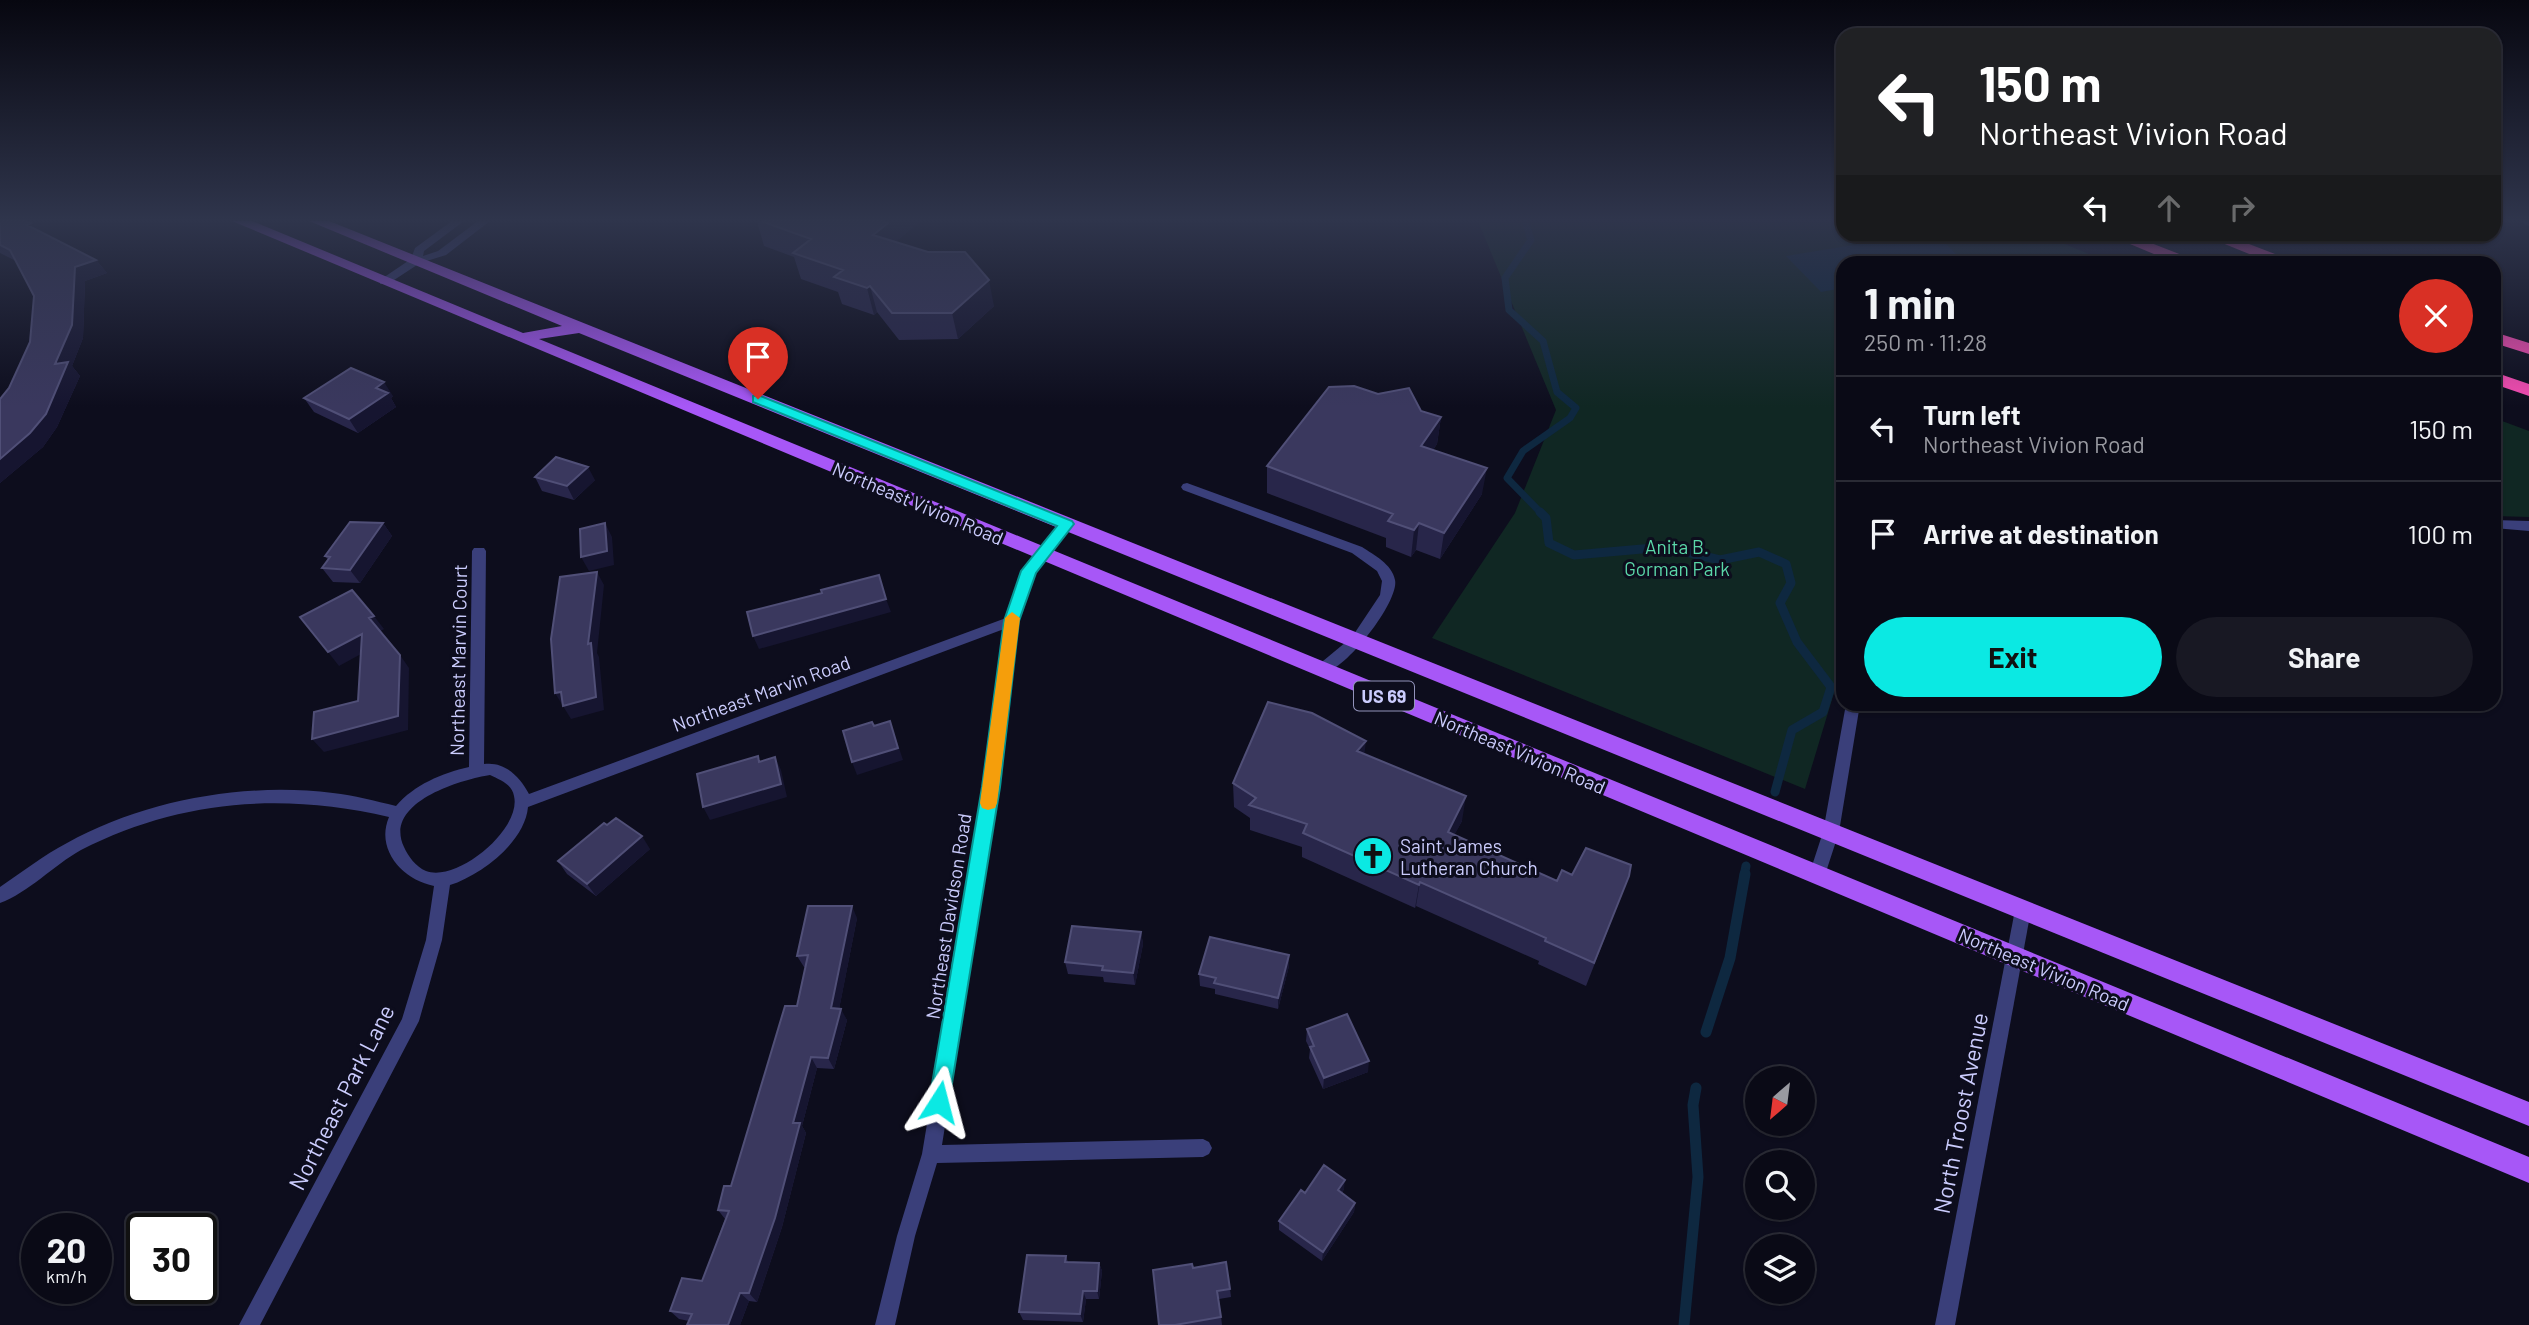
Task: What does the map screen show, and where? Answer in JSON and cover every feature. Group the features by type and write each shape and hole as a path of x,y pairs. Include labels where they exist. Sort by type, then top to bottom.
{"highway":[{"path":"2501,339 2529,349"},
{"path":"2501,380 2529,390"}],"main road":[{"name":"Northeast Vivion Road","path":"386,283 2529,1170"},
{"name":"Northeast Vivion Road","path":"470,283 2529,1114"},
{"path":"518,337 581,328"}],"street":[{"path":"1187,486 1357,550 1382,568 1389,581 1387,596 1357,641 1322,670"},
{"name":"Northeast Davidson Road","path":"885,1325 906,1236 931,1154 991,787 1012,621 1025,580 1040,554 1067,524"},
{"path":"2501,524 2529,526"},
{"name":"Northeast Marvin Court","path":"476,770 479,551"},
{"name":"Northeast Marvin Road","path":"524,802 1012,621"},
{"path":"1818,875 1831,832 1852,711"},
{"path":"492,769 506,773 520,785 524,802 520,816 487,856 471,869 443,880 419,876 400,858 392,835 399,813 429,787 476,770 492,769"},
{"path":"0,896 72,848 148,817 197,804 288,795 328,798 399,813"},
{"name":"Northeast Park Lane","path":"249,1325 410,1021 434,940 443,880"},
{"name":"North Troost Avenue","path":"1945,1325 2023,910"},
{"path":"931,1154 1203,1148"}],"green space":[{"name":"Anita B. Gorman Park","path":"1504,283 1836,283 1836,686 1805,789 1432,638 1515,513 1556,410"},
{"path":"2501,421 2529,431 2529,517 2501,516"}],"water":[{"path":"1812,283 1836,283 1836,289 1821,292"}],"building":[{"path":"27,283 74,283 72,325 55,364 68,362 46,414 30,433 0,459 0,399 9,388 30,342 34,296"},
{"path":"852,283 986,283 952,313 892,313 870,286 867,288"},
{"path":"351,368 384,382 376,388 388,393 349,419 304,398"},
{"path":"1354,386 1378,394 1409,388 1421,411 1441,417 1421,446 1487,468 1444,533 1419,523 1414,530 1388,521 1393,514 1267,466 1329,387"},
{"path":"556,457 588,467 567,486 535,477"},
{"path":"350,522 383,523 350,570 322,568 330,557 325,556"},
{"path":"605,523 607,551 581,557 580,529"},
{"path":"597,572 588,644 591,643 596,697 563,706 561,692 555,693 551,639 560,577"},
{"path":"879,575 886,599 753,636 747,612"},
{"path":"352,590 374,616 369,618 400,655 398,716 312,739 314,712 358,701 362,634 328,652 300,617"},
{"name":"Saint James Lutheran Church","path":"1268,702 1312,713 1366,741 1357,751 1466,796 1448,832 1557,881 1562,870 1572,875 1586,848 1631,865 1594,963 1545,941 1546,938 1303,833 1307,824 1249,805 1256,798 1233,783"},
{"path":"890,721 898,748 852,762 843,731 872,722 874,726"},
{"path":"758,756 759,762 775,757 781,784 703,807 697,774"},
{"path":"616,818 642,836 587,884 558,861 604,823 607,825"},
{"path":"808,906 852,906 831,1008 841,1009 828,1058 811,1057 793,1123 800,1123 775,1218 749,1293 740,1293 728,1325 687,1325 692,1314 670,1311 682,1278 702,1281 729,1211 718,1210 724,1186 731,1186 785,1006 797,1006 808,955 797,956"},
{"path":"1072,926 1141,932 1133,973 1102,970 1103,966 1065,962"},
{"path":"1210,937 1289,955 1278,998 1214,983 1216,978 1199,974"},
{"path":"1347,1014 1369,1061 1324,1078 1310,1047 1314,1046 1307,1029"},
{"path":"1324,1165 1345,1180 1338,1190 1355,1203 1323,1252 1279,1221 1301,1190 1305,1193"},
{"path":"1027,1255 1066,1256 1065,1262 1099,1263 1097,1291 1083,1291 1080,1314 1019,1312"},
{"path":"1226,1262 1230,1289 1217,1291 1221,1317 1159,1325 1153,1270 1192,1264 1193,1268"}],"waterway":[{"path":"1506,283 1509,310 1543,341 1557,392 1576,408 1570,418 1523,451 1507,478 1542,514"},
{"path":"1542,514 1546,518 1549,543 1574,555 1665,547 1720,560 1759,552 1786,564 1791,583 1780,603 1797,642 1831,687 1823,712 1792,730 1775,792"},
{"path":"1744,876 1746,866"},
{"path":"1706,1032 1730,958 1745,874"},
{"path":"1684,1325 1698,1177 1693,1105 1696,1088"}],"slow traffic":[{"path":"988,803 1012,618"}],"place":[{"name":"Saint James Lutheran Church","path":"1373,856"}],"route":[{"path":"758,399 1067,524 1040,554 1017,597 991,787 939,1102"}]}
